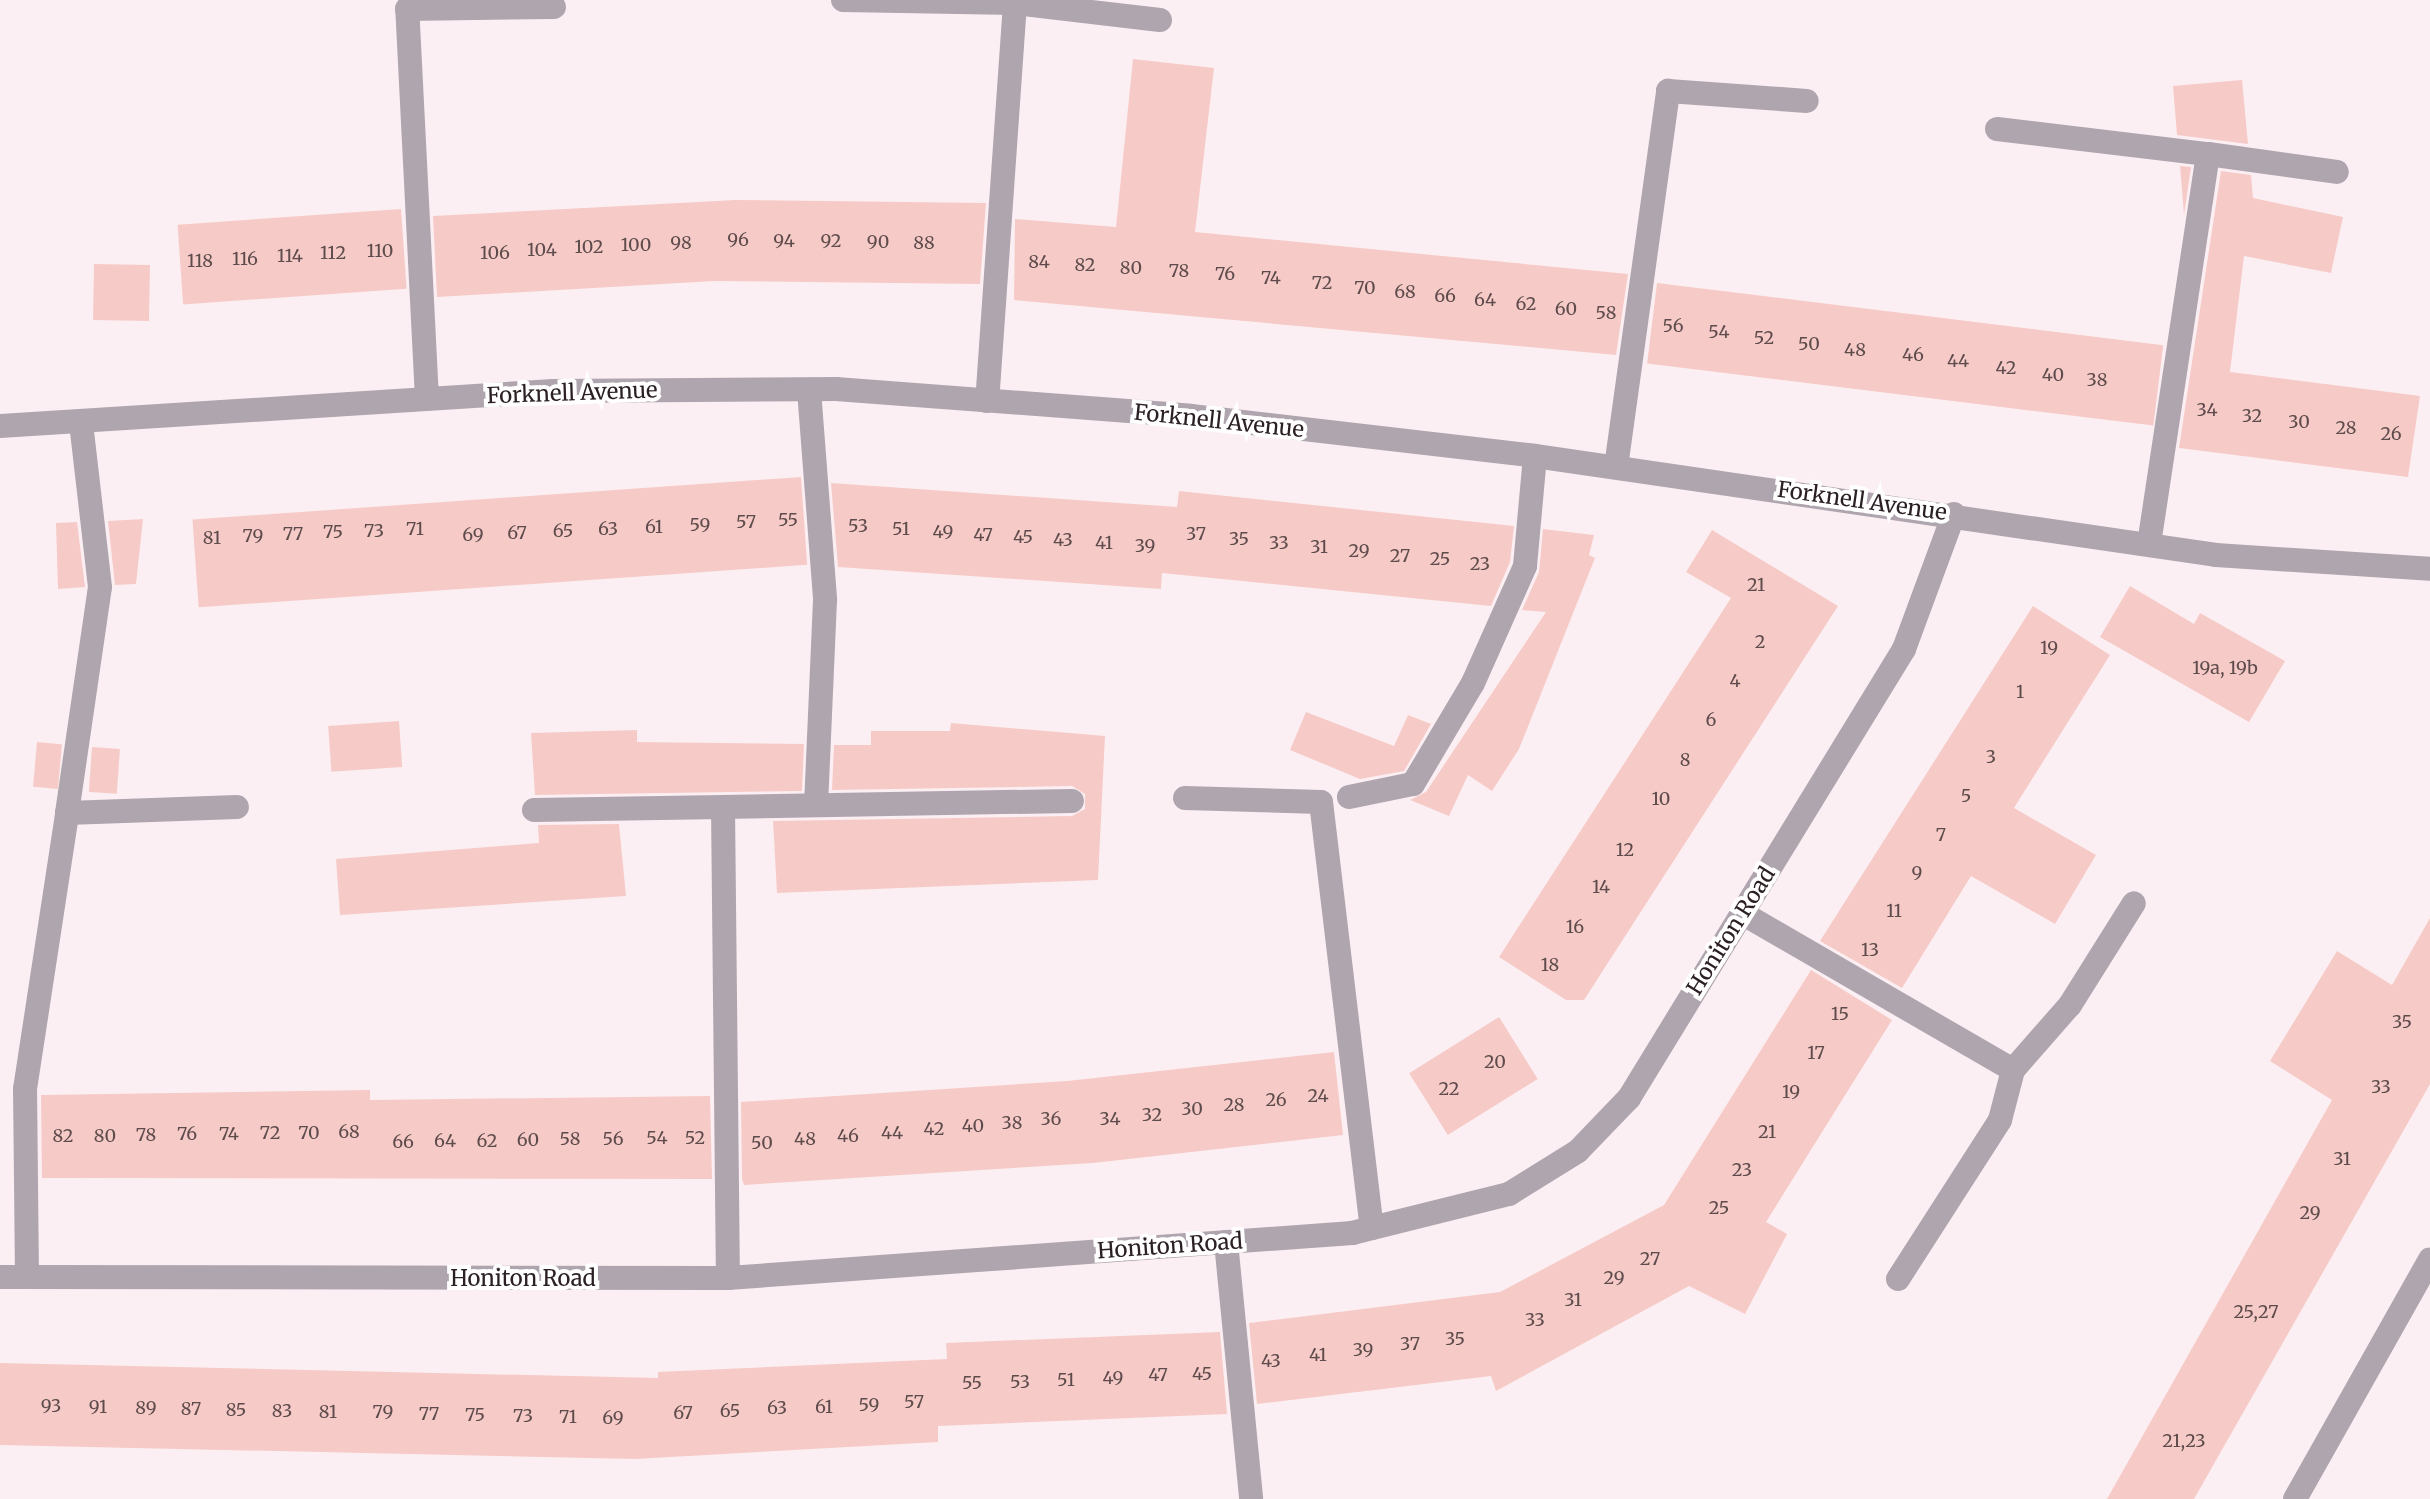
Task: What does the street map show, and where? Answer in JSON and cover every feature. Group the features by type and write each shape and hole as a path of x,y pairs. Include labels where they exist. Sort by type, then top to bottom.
{"street":[{"path":"843,0 1015,3 1160,20"},
{"path":"987,401 1015,3"},
{"path":"427,399 407,9 554,7"},
{"path":"1616,467 1668,91 1807,101"},
{"path":"1997,129 2337,172"},
{"path":"2149,544 2208,154"},
{"path":"809,390 825,600 816,805"},
{"name":"Forknell Avenue","path":"0,426 427,399 809,390 987,401 1535,456 2149,544 2430,569"},
{"path":"27,1277 25,1089 100,587 81,422"},
{"path":"1349,797 1413,784 1473,683 1525,566 1535,456"},
{"name":"Honiton Road","path":"0,1277 728,1278 1226,1242 1372,1228 1509,1194 1578,1151 1629,1098 1904,649 1954,514"},
{"path":"1185,798 1321,802 1372,1228"},
{"path":"534,810 1072,801"},
{"path":"67,813 237,807"},
{"path":"723,807 728,1278"},
{"path":"1898,1279 2000,1120 2013,1070 2070,1005 2134,903"},
{"path":"1742,913 2013,1070"},
{"path":"1226,1242 1251,1499"},
{"path":"2295,1499 2430,1259"}],"building":[{"path":"1133,59 1214,68 1195,232 1628,274 1616,355 1014,300 1015,219 1116,227"},
{"path":"2242,80 2248,144 2177,135 2173,86"},
{"path":"2180,166 2191,167 2184,215"},
{"path":"2221,171 2251,175 2253,198 2343,217 2331,273 2244,256 2230,372 2420,396 2408,477 2179,448"},
{"path":"736,200 986,203 980,284 714,281 437,297 433,216"},
{"path":"401,209 407,289 183,304 178,225"},
{"path":"94,264 150,265 149,321 93,320"},
{"path":"1657,283 2163,345 2153,426 1647,363"},
{"path":"801,477 807,565 199,607 192,520"},
{"path":"831,483 1177,507 1179,491 1514,526 1510,562 1491,606 1162,573 1161,589 838,567"},
{"path":"143,519 136,584 115,585 108,521"},
{"path":"77,522 85,587 58,589 56,523"},
{"path":"1543,529 1594,535 1589,555 1595,558 1519,749 1492,791 1468,775 1449,816 1410,800 1426,792 1546,612 1522,610 1539,572"},
{"path":"1712,530 1838,606 1584,1000 1566,1000 1499,957 1731,598 1686,572"},
{"path":"2130,586 2194,624 2200,613 2285,661 2249,722 2100,637"},
{"path":"2033,606 2110,655 2014,808 2096,855 2055,924 1971,876 1902,988 1820,941"},
{"path":"1306,712 1394,746 1408,715 1431,724 1404,771 1360,779 1290,750"},
{"path":"399,721 402,767 331,772 328,726"},
{"path":"951,723 1105,736 1098,880 777,893 773,821 1072,816 1085,809 1085,794 1072,786 832,790 834,745 871,745 871,731 950,731"},
{"path":"637,730 637,742 804,744 802,791 535,795 531,733"},
{"path":"37,742 62,744 58,789 33,787"},
{"path":"92,747 120,749 117,794 89,792"},
{"path":"619,824 626,896 340,915 336,859 539,843 538,825"},
{"path":"2430,918 2430,1084 2194,1499 2107,1499 2332,1100 2270,1061 2337,951 2392,985"},
{"path":"1811,970 1892,1020 1766,1222 1787,1234 1745,1314 1689,1286 1496,1391 1491,1376 1257,1404 1249,1323 1500,1292 1664,1205"},
{"path":"1499,1017 1538,1079 1448,1135 1409,1073"},
{"path":"1334,1052 1343,1135 1093,1163 744,1185 742,1179 741,1102 1067,1081"},
{"path":"370,1090 370,1100 710,1096 712,1179 42,1178 41,1095"},
{"path":"1220,1332 1227,1414 938,1426 938,1442 635,1459 0,1445 0,1363 658,1378 658,1372 947,1359 946,1343"}]}
